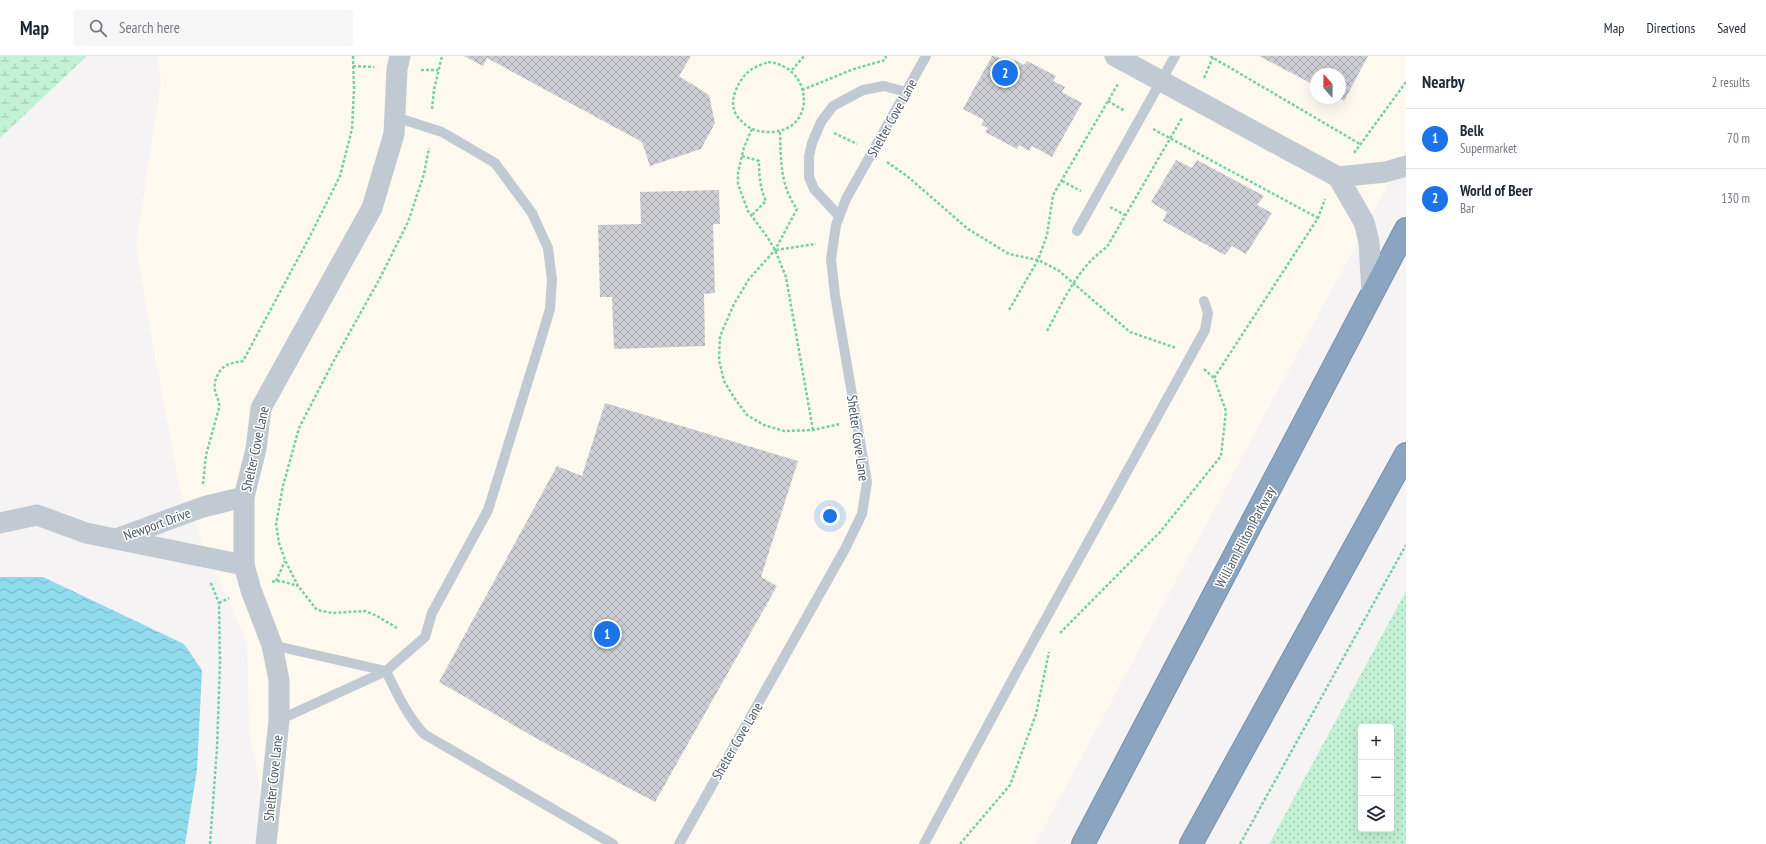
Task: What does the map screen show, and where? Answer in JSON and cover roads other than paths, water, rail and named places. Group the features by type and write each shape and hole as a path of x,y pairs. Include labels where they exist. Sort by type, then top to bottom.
{"highway":[{"name":"William Hilton Parkway","path":"1084,844 1406,229"},
{"path":"1191,844 1406,454"}],"street":[{"name":"Shelter Cove Lane","path":"266,844 279,720 279,680 272,645 251,590 244,565 244,497 256,449 261,408 372,208 394,134 397,69 400,56"},
{"path":"1115,56 1338,177 1364,222 1369,242 1372,294"},
{"path":"1338,177 1384,172 1406,166"},
{"name":"Newport Drive","path":"0,523 37,515 86,533 116,539 203,507 244,497"},
{"path":"116,539 244,565"}],"lane":[{"name":"Shelter Cove Lane","path":"678,844 845,549 862,514 867,482 835,295 832,259 833,241 836,225 846,199 926,56"},
{"path":"1077,231 1175,56"},
{"path":"839,216 814,189 809,177 809,156 812,143 821,122 833,106 863,90 884,86 906,92"},
{"path":"279,720 386,670 425,637 432,613 488,510 550,309 552,280 548,248 532,213 495,163 442,132 395,117"},
{"path":"924,844 1017,671 1205,330 1208,313 1204,301"},
{"path":"272,645 386,670"},
{"path":"386,670 400,701 412,720 424,734 613,844"}],"water":[{"path":"0,577 43,577 184,644 202,670 197,770 185,844 0,844"}],"place":[{"name":"World of Beer","path":"1005,73"},
{"name":"Belk","path":"607,634"}]}
